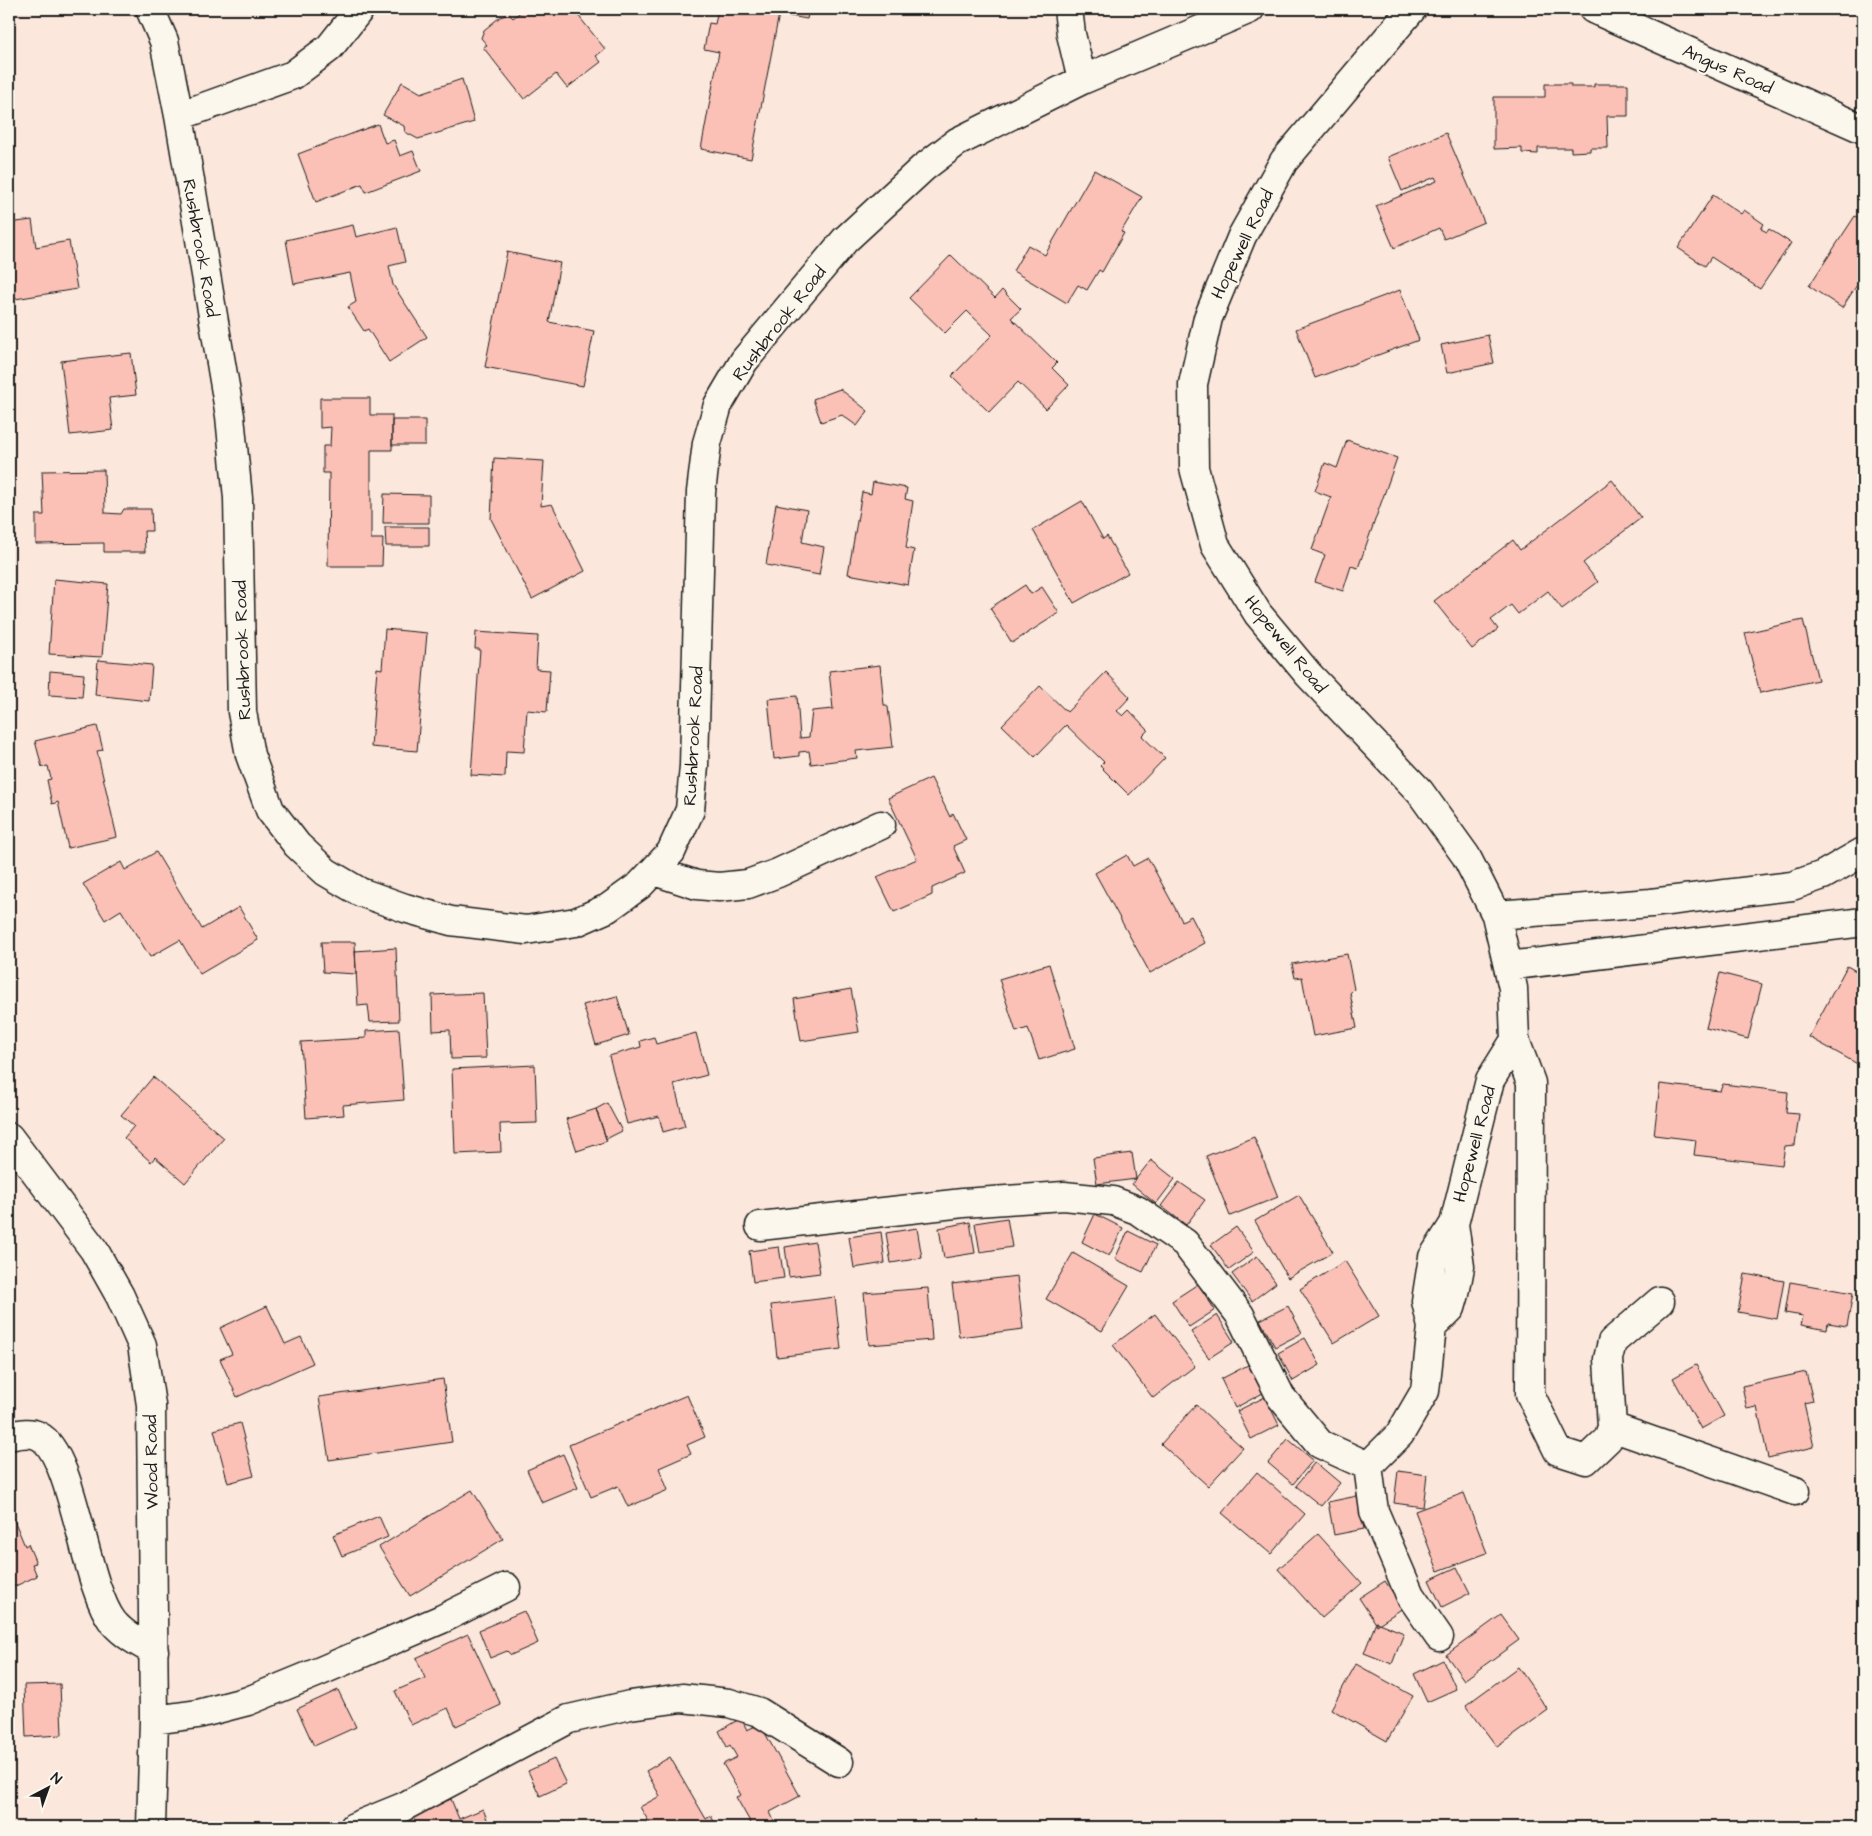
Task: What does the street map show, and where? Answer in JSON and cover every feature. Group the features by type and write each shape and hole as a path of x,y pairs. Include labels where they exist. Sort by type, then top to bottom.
{"street":[{"name":"Rushbrook Road","path":"150,9 164,41 179,116 231,425 238,498 242,712 250,755 270,810 297,845 326,872 360,892 405,908 451,921 526,930 576,922 608,908 640,885 671,852 690,810 694,766 702,492 707,442 718,406 744,361 845,240 923,168 957,142 1082,80"},
{"path":"179,116 294,75 329,48 360,9"},
{"path":"1068,9 1082,80 1250,9"},
{"name":"Hopewell Road","path":"1368,1466 1400,1434 1425,1391 1432,1327 1451,1308 1460,1267 1454,1224 1490,1080 1515,1040 1513,988 1496,915 1466,856 1420,792 1308,674 1258,614 1215,545 1194,468 1193,384 1208,318 1242,236 1284,161 1412,9"},
{"name":"Angus Road","path":"1593,9 1863,129"},
{"path":"654,871 697,885 719,887 748,884 778,873 881,825"},
{"path":"1496,915 1651,903 1792,886 1823,875 1863,852"},
{"path":"1508,966 1863,922"},
{"path":"1515,1040 1531,1083 1530,1394 1558,1451 1586,1460 1608,1439 1612,1427 1608,1359 1612,1342 1660,1302"},
{"name":"Wood Road","path":"9,1137 94,1250 120,1296 142,1345 150,1405 154,1650 154,1720 150,1827"},
{"path":"760,1226 963,1203 1064,1196 1113,1201 1137,1210 1185,1244 1240,1315 1281,1397 1320,1444 1368,1466 1374,1511 1410,1595 1439,1637"},
{"path":"1612,1427 1795,1491"},
{"path":"9,1436 26,1433 39,1436 50,1445 62,1470 100,1598 113,1622 131,1638 154,1650"},
{"path":"154,1720 198,1714 248,1701 433,1623 506,1587"},
{"path":"354,1827 403,1807 569,1719 630,1705 682,1698 729,1703 759,1712 838,1762"}],"building":[{"path":"524,9 573,9 605,49 596,56 601,62 567,88 556,74 524,99 483,47 487,45 481,38 484,30 500,17 509,14 513,18"},
{"path":"718,9 809,9 807,19 779,14 751,159 701,149 719,52 704,49 709,23 715,24"},
{"path":"462,79 474,122 418,139 405,132 404,126 383,115 402,82 421,93"},
{"path":"1545,84 1571,84 1571,87 1594,87 1594,84 1628,84 1628,116 1607,116 1608,148 1590,148 1590,151 1571,152 1571,148 1538,148 1538,154 1522,153 1522,148 1494,149 1494,97 1545,97"},
{"path":"378,124 385,143 394,140 400,156 413,151 421,171 366,192 362,184 316,202 298,154"},
{"path":"1446,133 1484,222 1444,239 1439,228 1394,248 1376,206 1437,181 1435,177 1402,191 1388,157"},
{"path":"1094,170 1142,197 1121,232 1124,233 1102,272 1099,270 1087,290 1078,285 1067,303 1013,271 1028,245 1045,255"},
{"path":"1713,195 1741,214 1744,210 1764,224 1761,229 1767,232 1769,229 1791,243 1760,289 1711,257 1705,266 1678,248"},
{"path":"1855,216 1863,221 1863,289 1857,285 1842,308 1809,286"},
{"path":"32,220 36,247 69,241 77,289 9,300 9,223"},
{"path":"353,225 356,237 397,227 405,262 389,266 393,285 427,337 389,362 368,329 364,331 348,307 356,302 350,273 294,284 286,240"},
{"path":"507,252 560,263 549,322 594,331 583,386 485,367"},
{"path":"951,255 995,298 1002,290 1021,309 1011,318 1057,363 1052,368 1069,385 1046,409 1018,382 989,412 952,376 992,335 967,311 945,333 909,298"},
{"path":"1400,290 1419,340 1315,378 1296,329"},
{"path":"1488,335 1494,363 1447,373 1441,345"},
{"path":"131,353 136,395 109,398 113,430 70,435 61,361"},
{"path":"840,389 868,411 857,426 842,415 821,422 813,399"},
{"path":"320,398 370,398 370,415 392,415 392,450 371,450 371,539 383,539 382,566 328,566 329,473 323,473 323,446 330,446 331,427 320,428"},
{"path":"392,420 425,420 425,445 392,445"},
{"path":"1347,440 1397,458 1358,568 1351,566 1343,591 1315,582 1325,555 1312,550 1331,497 1315,491 1325,463 1337,468"},
{"path":"494,458 544,461 541,506 552,504 585,571 532,599 491,519"},
{"path":"104,470 105,513 121,514 124,509 151,509 152,531 144,531 145,552 104,552 104,543 36,544 36,515 44,515 42,471"},
{"path":"1612,480 1641,518 1583,563 1598,582 1562,609 1548,591 1518,614 1511,605 1491,620 1498,629 1472,649 1434,601 1513,540 1520,550"},
{"path":"873,482 907,488 905,499 913,501 906,548 914,550 908,585 848,574 862,492 871,494"},
{"path":"384,494 429,495 429,523 383,523"},
{"path":"1082,501 1103,539 1107,536 1128,573 1074,603 1033,530"},
{"path":"776,504 807,510 802,542 824,547 819,575 766,565"},
{"path":"385,527 429,527 429,546 386,546"},
{"path":"54,579 108,584 102,657 49,654"},
{"path":"1025,585 1031,594 1042,587 1059,613 1012,643 990,608"},
{"path":"1803,620 1818,680 1760,693 1745,633"},
{"path":"385,629 427,633 417,751 371,747 377,668 382,669"},
{"path":"476,632 538,636 536,669 550,670 547,712 527,710 524,752 506,751 505,777 471,775 480,649 475,649"},
{"path":"98,660 152,665 149,701 95,695"},
{"path":"880,665 884,705 888,707 893,747 856,751 857,758 811,764 809,751 799,752 799,756 774,759 768,699 797,696 800,738 809,737 812,711 833,709 829,671"},
{"path":"50,671 84,674 82,697 49,695"},
{"path":"1106,672 1130,697 1117,711 1123,716 1129,710 1148,730 1142,736 1165,758 1129,795 1100,766 1104,762 1066,725 1035,757 1002,725 1040,686 1067,712"},
{"path":"97,726 103,750 97,751 117,837 68,848 58,802 52,804 47,780 51,779 48,766 42,767 35,741"},
{"path":"931,778 950,817 953,813 966,840 953,846 965,873 932,888 932,895 894,912 877,877 917,859 888,798"},
{"path":"156,852 202,929 239,907 258,940 200,974 180,940 150,957 121,910 105,920 83,884 121,862 125,870"},
{"path":"1127,855 1133,866 1148,858 1182,921 1191,916 1205,943 1150,973 1095,873"},
{"path":"321,942 355,942 356,974 323,972"},
{"path":"396,948 399,1021 370,1022 368,1005 358,1006 355,951"},
{"path":"1347,954 1354,989 1350,993 1357,1028 1313,1036 1302,977 1295,978 1292,964"},
{"path":"1049,964 1075,1049 1039,1060 1028,1028 1016,1032 999,979"},
{"path":"1847,966 1863,975 1863,1067 1809,1037"},
{"path":"1720,973 1762,984 1748,1039 1706,1028"},
{"path":"851,989 859,1032 801,1041 794,999"},
{"path":"483,993 486,1058 451,1059 450,1030 433,1031 432,995"},
{"path":"617,996 629,1035 596,1045 583,1005"},
{"path":"399,1029 404,1100 343,1105 344,1115 306,1118 301,1042 366,1038 366,1031"},
{"path":"696,1033 707,1075 674,1084 685,1126 663,1132 659,1116 627,1124 609,1056 641,1047 640,1041 654,1037 656,1044"},
{"path":"535,1065 537,1123 500,1124 501,1152 455,1154 452,1069"},
{"path":"153,1077 224,1138 185,1183 155,1157 151,1162 124,1138 134,1126 121,1115"},
{"path":"1660,1084 1720,1091 1723,1084 1788,1092 1786,1113 1799,1114 1795,1145 1785,1146 1782,1165 1694,1155 1696,1140 1654,1135"},
{"path":"607,1103 622,1131 606,1139 596,1109"},
{"path":"596,1109 607,1141 577,1151 566,1119"},
{"path":"1254,1137 1278,1197 1230,1216 1206,1156"},
{"path":"1132,1153 1136,1179 1097,1184 1093,1158"},
{"path":"1151,1160 1175,1179 1156,1204 1132,1184"},
{"path":"1179,1182 1205,1200 1186,1225 1161,1206"},
{"path":"1299,1195 1333,1252 1288,1278 1255,1221"},
{"path":"1095,1214 1123,1228 1109,1256 1082,1242"},
{"path":"1007,1218 1012,1247 980,1252 975,1223"},
{"path":"970,1222 975,1253 944,1258 939,1228"},
{"path":"1862,1224 1863,1224 1863,1275"},
{"path":"1236,1227 1254,1252 1229,1270 1211,1245"},
{"path":"917,1228 922,1258 891,1263 886,1233"},
{"path":"1128,1231 1156,1245 1143,1272 1115,1259"},
{"path":"881,1232 885,1263 854,1268 849,1237"},
{"path":"815,1242 820,1273 789,1277 785,1247"},
{"path":"779,1247 784,1278 753,1282 749,1251"},
{"path":"1073,1253 1129,1286 1102,1331 1046,1299"},
{"path":"1257,1256 1276,1283 1252,1301 1232,1274"},
{"path":"1345,1261 1379,1316 1334,1343 1300,1289"},
{"path":"1745,1274 1784,1281 1777,1319 1738,1312"},
{"path":"1017,1276 1023,1329 959,1337 952,1284"},
{"path":"1790,1282 1853,1293 1847,1326 1828,1323 1827,1330 1801,1325 1803,1316 1785,1313"},
{"path":"1198,1284 1215,1310 1189,1327 1172,1301"},
{"path":"928,1288 932,1340 869,1345 864,1293"},
{"path":"835,1297 841,1349 777,1357 771,1305"},
{"path":"267,1306 285,1344 301,1337 313,1363 237,1397 220,1359 232,1354 220,1328"},
{"path":"1288,1306 1302,1333 1275,1347 1260,1320"},
{"path":"1155,1314 1195,1366 1153,1398 1113,1345"},
{"path":"1217,1315 1234,1342 1209,1358 1191,1332"},
{"path":"1305,1338 1320,1365 1293,1381 1278,1353"},
{"path":"1248,1365 1263,1393 1235,1408 1221,1379"},
{"path":"1696,1365 1724,1416 1701,1429 1673,1378"},
{"path":"1806,1372 1813,1401 1804,1403 1814,1447 1768,1458 1757,1407 1747,1409 1742,1386"},
{"path":"443,1379 452,1442 329,1460 319,1397"},
{"path":"687,1395 705,1437 687,1445 691,1454 659,1468 668,1490 628,1507 618,1486 591,1497 569,1445"},
{"path":"1265,1397 1279,1425 1251,1439 1237,1411"},
{"path":"1196,1405 1243,1448 1208,1486 1161,1444"},
{"path":"240,1423 254,1476 228,1483 214,1430"},
{"path":"1288,1439 1313,1460 1293,1484 1268,1463"},
{"path":"563,1454 578,1488 542,1503 527,1470"},
{"path":"1315,1462 1340,1483 1321,1506 1296,1486"},
{"path":"1863,1470 1863,1492 1860,1471"},
{"path":"1398,1471 1427,1475 1423,1507 1394,1503"},
{"path":"1257,1472 1305,1514 1271,1554 1222,1513"},
{"path":"472,1490 503,1539 410,1596 379,1547"},
{"path":"1464,1493 1487,1553 1438,1571 1415,1511"},
{"path":"1357,1496 1364,1529 1334,1535 1328,1502"},
{"path":"9,1508 25,1546 28,1544 36,1563 32,1564 37,1576 9,1589"},
{"path":"379,1516 388,1537 342,1556 333,1535"},
{"path":"1318,1534 1362,1583 1322,1618 1278,1569"},
{"path":"1457,1567 1470,1593 1442,1607 1429,1580"},
{"path":"1385,1581 1403,1608 1377,1625 1359,1598"},
{"path":"524,1611 538,1643 511,1655 507,1651 490,1658 479,1630"},
{"path":"1501,1615 1519,1640 1464,1680 1446,1655"},
{"path":"1376,1622 1404,1633 1392,1664 1364,1653"},
{"path":"468,1634 501,1705 456,1726 448,1708 411,1725 395,1691 425,1678 416,1658"},
{"path":"1443,1660 1456,1689 1427,1702 1414,1674"},
{"path":"1356,1664 1413,1696 1387,1741 1331,1709"},
{"path":"1518,1667 1548,1710 1497,1747 1466,1705"},
{"path":"60,1684 62,1735 26,1737 24,1685"},
{"path":"338,1690 356,1727 314,1746 297,1709"},
{"path":"9,1703 12,1759 9,1759"},
{"path":"741,1718 747,1730 760,1724 800,1796 770,1812 774,1821 762,1827 753,1827 736,1797 741,1795 723,1764 737,1757 730,1745 727,1747 719,1731"},
{"path":"670,1757 706,1819 711,1816 717,1827 652,1827 640,1807 660,1796 646,1771"},
{"path":"554,1759 566,1784 540,1796 528,1771"},
{"path":"451,1799 459,1819 483,1809 490,1827 396,1827 395,1824"}]}
